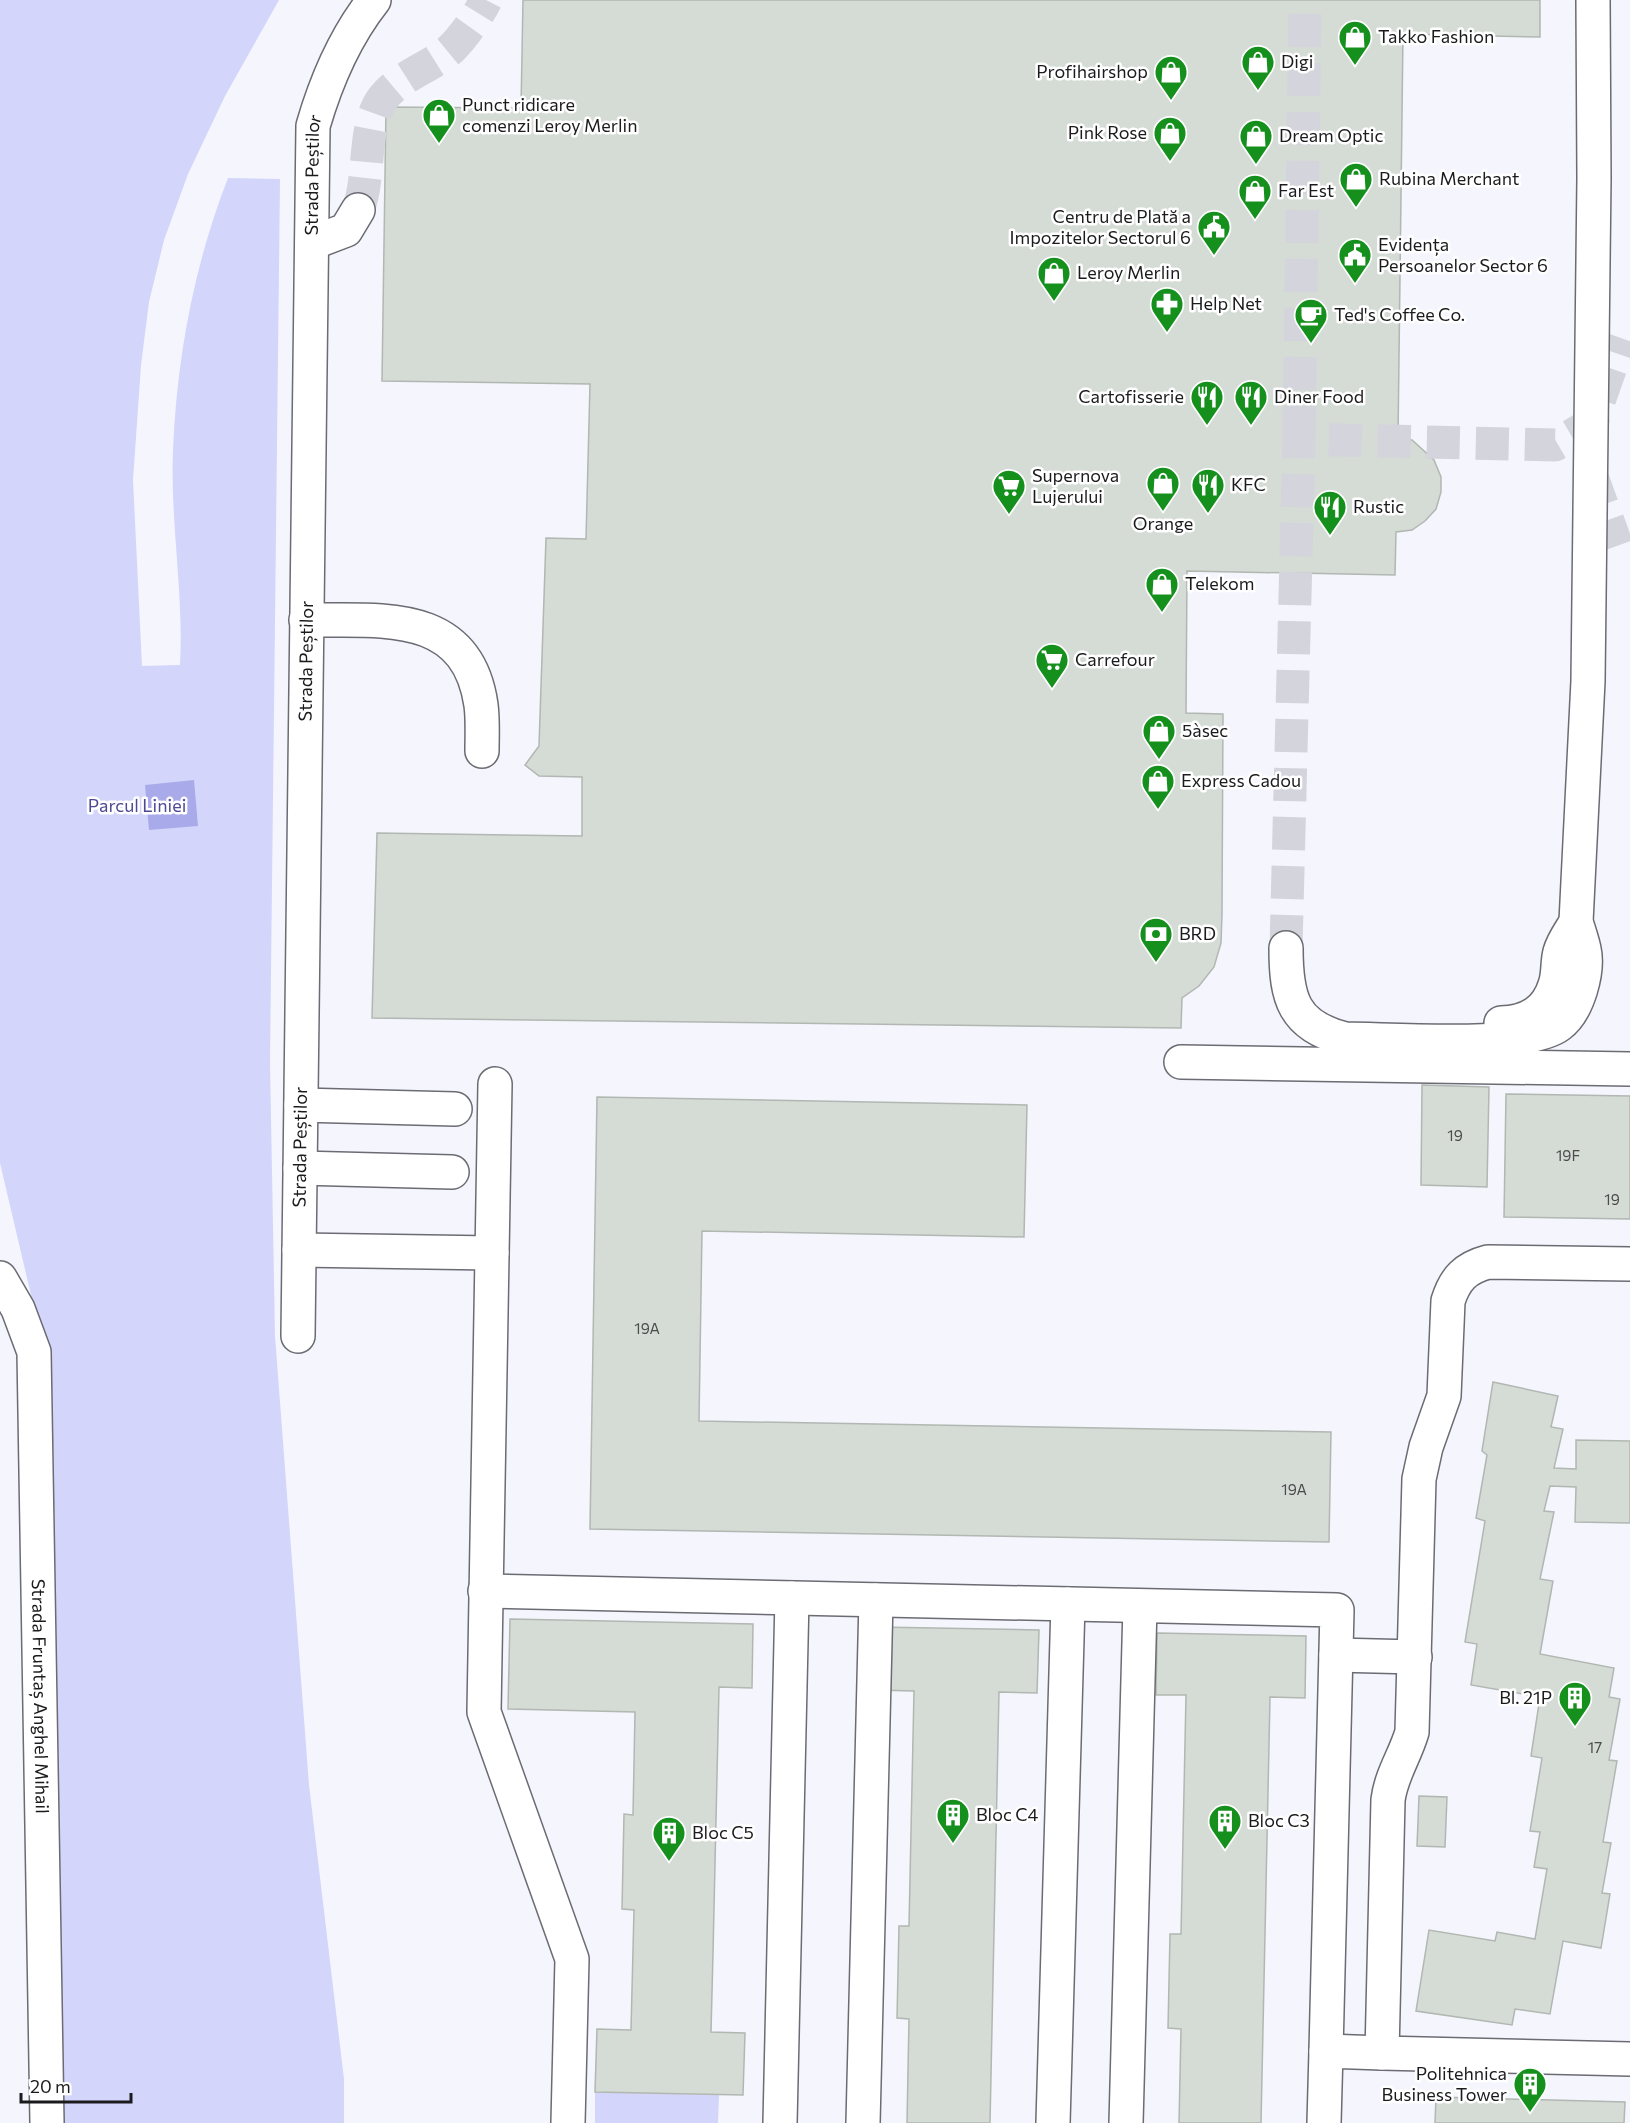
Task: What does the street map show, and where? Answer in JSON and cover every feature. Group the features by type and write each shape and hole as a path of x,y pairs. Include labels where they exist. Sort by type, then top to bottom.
{"street":[{"name":"Strada Peștilor","path":"298,1336 313,126 325,83 342,48 374,0"},
{"path":"1286,963 1292,1004 1310,1023 1325,1034 1345,1039 1496,1041 1526,1038 1560,1025 1572,1011 1582,981 1580,936 1589,618 1593,0"},
{"path":"312,243 339,235 346,230 357,210"},
{"path":"306,620 392,621 417,625 439,633 457,648 473,677 481,704 482,751"},
{"path":"1181,1062 1630,1069"},
{"path":"495,1084 484,1712 572,1959 568,2123"},
{"path":"301,1104 454,1109"},
{"path":"300,1168 452,1172"},
{"path":"299,1250 492,1253"},
{"path":"1382,2053 1388,1800 1394,1772 1407,1749 1412,1732 1419,1479 1426,1447 1444,1396 1448,1301 1452,1288 1466,1270 1488,1262 1630,1264"},
{"name":"Strada Fruntaș Anghel Mihail","path":"0,1278 18,1309 34,1352 47,2123"},
{"path":"485,1591 1337,1610 1324,2123"},
{"path":"780,2123 792,1598"},
{"path":"863,2123 876,1600"},
{"path":"1053,2123 1068,1604"},
{"path":"1126,2123 1140,1606"},
{"path":"1336,1655 1414,1656"},
{"path":"1326,2051 1630,2059"}],"green space":[{"name":"Parcul Liniei","path":"0,0 279,0 225,96 188,174 164,240 149,302 141,365 133,480 142,666 180,665 181,638 173,504 173,450 178,380 189,312 206,244 228,178 280,179 270,1062 275,1336 309,1785 344,2079 344,2123 62,2123 51,1380 0,1163"},
{"path":"595,2092 719,2095 718,2123 595,2123"}],"water":[{"path":"194,780 198,826 149,830 145,785"}],"building":[{"name":"Supernova Lujerului","path":"523,0 1540,0 1540,37 1403,34 1398,438 1412,440 1434,460 1441,477 1441,492 1436,509 1412,530 1396,532 1395,575 1187,571 1186,713 1223,714 1222,913 1221,943 1214,967 1199,986 1182,998 1181,1028 372,1018 377,833 582,836 582,777 539,776 525,765 539,746 546,538 586,539 590,384 382,381 386,107 521,108"},
{"path":"1422,1085 1489,1087 1487,1187 1421,1185"},
{"path":"1506,1094 1630,1096 1630,1219 1504,1217"},
{"path":"597,1097 1027,1105 1024,1237 702,1231 699,1421 1331,1432 1329,1542 590,1529"},
{"name":"Bl. 21P","path":"1493,1382 1558,1396 1551,1427 1563,1429 1554,1468 1576,1469 1576,1440 1630,1441 1630,1523 1575,1522 1576,1487 1550,1486 1544,1511 1554,1512 1540,1579 1553,1581 1540,1654 1614,1668 1609,1697 1620,1699 1609,1760 1617,1761 1603,1842 1611,1843 1602,1893 1610,1894 1601,1948 1563,1941 1550,2014 1515,2009 1512,2025 1416,2011 1429,1930 1495,1941 1497,1932 1535,1939 1547,1869 1534,1867 1540,1832 1530,1831 1542,1758 1531,1756 1540,1697 1471,1685 1477,1644 1465,1642 1485,1521 1476,1518 1487,1455 1482,1451"},
{"name":"Bloc C5","path":"510,1619 753,1624 752,1688 719,1687 711,2032 745,2033 743,2095 595,2092 597,2029 631,2030 634,1910 622,1909 624,1814 633,1815 635,1712 508,1709"},
{"name":"Bloc C4","path":"877,1627 1039,1630 1037,1693 999,1692 990,2123 907,2123 909,2019 897,2018 899,1926 909,1926 914,1691 876,1690"},
{"name":"Bloc C3","path":"1157,1633 1306,1636 1305,1698 1270,1697 1261,2123 1179,2123 1181,2029 1168,2028 1170,1934 1181,1934 1186,1695 1156,1695"},
{"path":"1419,1796 1447,1797 1445,1847 1417,1846"},
{"name":"Politehnica Business Tower","path":"1436,2097 1625,2102 1624,2123 1435,2123"}],"tunnel":[{"path":"358,210 362,197 369,137 376,109 398,83 451,49 470,26 486,0"},
{"path":"1299,439 1305,0"},
{"path":"1286,948 1299,439 1555,445 1591,424 1621,338"},
{"path":"1591,474 1617,546"}],"place":[{"name":"Takko Fashion","path":"1355,66"},
{"name":"Digi","path":"1258,91"},
{"name":"Profihairshop","path":"1171,101"},
{"name":"Punct ridicare comenzi Leroy Merlin","path":"439,144"},
{"name":"Pink Rose","path":"1170,162"},
{"name":"Dream Optic","path":"1256,165"},
{"name":"Rubina Merchant","path":"1356,208"},
{"name":"Far Est","path":"1255,220"},
{"name":"Centru de Plată a Impozitelor Sectorul 6","path":"1214,256"},
{"name":"Evidența Persoanelor Sector 6","path":"1355,284"},
{"name":"Leroy Merlin","path":"1054,302"},
{"name":"Help Net","path":"1167,333"},
{"name":"Ted's Coffee Co.","path":"1311,344"},
{"name":"Cartofisserie","path":"1207,426"},
{"name":"Diner Food","path":"1251,426"},
{"name":"Orange","path":"1163,512"},
{"name":"KFC","path":"1208,514"},
{"name":"Supernova Lujerului","path":"1009,515"},
{"name":"Rustic","path":"1330,536"},
{"name":"Telekom","path":"1162,613"},
{"name":"Carrefour","path":"1052,689"},
{"name":"5àsec","path":"1159,760"},
{"name":"Express Cadou","path":"1158,810"},
{"name":"BRD","path":"1156,963"},
{"name":"Bl. 21P","path":"1575,1727"},
{"name":"Bloc C4","path":"953,1844"},
{"name":"Bloc C3","path":"1225,1850"},
{"name":"Bloc C5","path":"669,1862"},
{"name":"Politehnica Business Tower","path":"1530,2113"}]}
